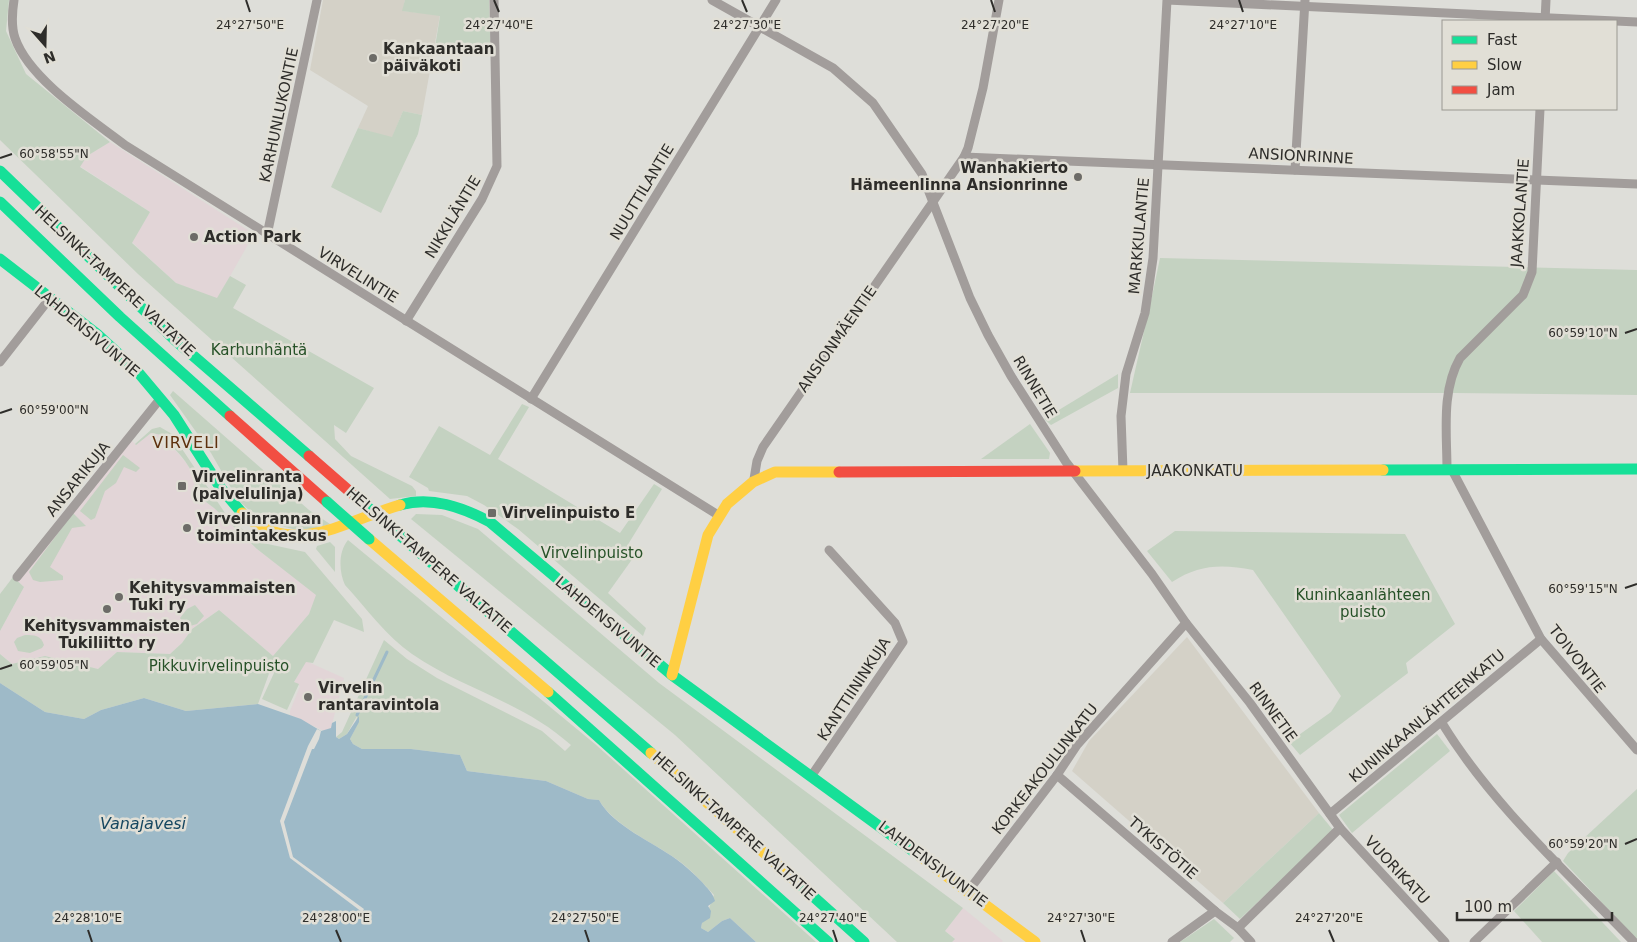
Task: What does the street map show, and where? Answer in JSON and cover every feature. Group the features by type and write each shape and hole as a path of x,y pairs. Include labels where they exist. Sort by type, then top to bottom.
{"main road":[{"name":"HELSINKI-TAMPERE VALTATIE","path":"0,171 175,340 712,806 864,942"},
{"name":"HELSINKI-TAMPERE VALTATIE","path":"0,202 162,356 369,539 487,639 694,820 828,942"},
{"name":"LAHDENSIVUNTIE","path":"0,258 126,360 160,399 240,514 262,528 306,540 405,504 422,502 459,507 490,522 672,675 969,890 1035,942"},
{"name":"JAAKONKATU","path":"754,479 775,472 1637,469"},
{"path":"672,675 708,535 718,514 736,492 754,479"}],"street":[{"name":"VIRVELINTIE","path":"14,0 13,28 25,58 54,88 141,157 718,514"},
{"name":"KARHUNLUKONTIE","path":"267,236 317,0"},
{"name":"NIKKILÄNTIE","path":"406,321 482,199 497,166 494,0"},
{"name":"RINNETIE","path":"712,0 833,68 873,102 922,174 932,204 970,298 988,335 1042,426 1066,462 1075,471 1186,623 1250,703 1330,814"},
{"name":"NUUTTILANTIE","path":"531,399 776,0"},
{"name":"ANSIONMÄENTIE","path":"754,479 757,461 763,446 964,157 983,88 999,0"},
{"path":"1167,0 1305,3 1576,20"},
{"name":"MARKKULANTIE","path":"1123,471 1121,416 1126,374 1146,313 1153,258 1167,0"},
{"path":"1545,19 1546,0"},
{"path":"1295,170 1305,3"},
{"path":"1617,21 1637,22"},
{"name":"JAAKKOLANTIE","path":"1449,470 1449,384 1460,358 1522,295 1532,272 1540,110"},
{"name":"ANSIONRINNE","path":"964,157 1637,184"},
{"path":"0,362 50,298"},
{"name":"ANSARIKUJA","path":"17,577 160,399"},
{"name":"TOIVONTIE","path":"1449,470 1541,639 1637,750"},
{"name":"KANTTIININKUJA","path":"812,775 903,642 895,623 829,550"},
{"name":"KORKEAKOULUNKATU","path":"969,890 1057,775 1077,745 1186,623"},
{"name":"KUNINKAANLÄHTEENKATU","path":"1330,814 1541,639"},
{"path":"1442,723 1461,754 1495,795 1634,942"},
{"name":"TYKISTÖTIE","path":"1057,775 1215,911 1238,928 1251,942"},
{"name":"VUORIKATU","path":"1330,814 1340,828 1444,942"},
{"path":"1238,928 1340,828"},
{"path":"1474,942 1557,862"},
{"path":"1172,942 1215,911"}],"shaded area":[{"name":"Kankaantaan päiväkoti","path":"323,0 405,0 403,11 440,15 422,115 403,111 392,138 358,128 368,106 310,70"},
{"path":"110,142 254,234 217,299 176,283 132,242 150,212 80,166 87,156"},
{"path":"151,433 162,435 187,464 196,481 194,493 214,508 257,549 317,595 309,614 273,656 219,610 192,629 182,643 170,654 117,652 98,669 45,656 12,664 0,654 0,631 24,587 13,577 126,434 136,445"},
{"path":"1187,637 1319,813 1223,903 1072,771 1089,741"},
{"path":"306,661 344,678 331,728 324,731 290,715 300,686 294,682"},
{"path":"963,908 1003,941 952,942 955,938 945,931"}],"green space":[{"name":"Karhunhäntä","path":"0,0 9,0 6,31 26,74 110,142 87,156 80,167 150,212 132,243 176,283 217,298 230,276 246,285 233,308 374,388 346,433 334,425 335,439 351,456 412,486 416,491 416,496 390,499 138,274 0,140"},
{"path":"405,0 489,0 491,55 435,47 440,16 402,11"},
{"path":"403,111 422,115 418,134 381,213 331,187 358,128 392,137"},
{"path":"1160,258 1637,270 1637,395 1130,393"},
{"path":"1118,374 1118,388 1051,425 1044,419"},
{"path":"173,391 309,510 330,524 307,531 293,529 277,525 249,510 238,500 211,453 170,395"},
{"name":"Virvelinpuisto","path":"522,404 529,407 498,459 620,533 654,484 662,489 624,551 633,558 608,593 646,628 643,636 518,529 484,505 467,496 429,491 428,488 409,477 439,426 490,455"},
{"path":"1030,424 1050,453 1049,459 981,459"},
{"name":"Pikkuvirvelinpuisto","path":"160,427 172,434 225,513 251,537 263,543 305,552 362,619 364,632 334,620 313,663 306,662 294,682 299,684 287,710 262,699 274,673 271,668 258,704 186,711 144,698 101,710 84,719 45,712 0,683 0,654 12,664 45,656 98,669 117,652 170,654 182,643 192,629 219,610 273,656 309,614 316,595 257,549 214,508 194,493 194,477 190,469 180,454 162,435 151,433 135,444 152,429"},
{"path":"123,455 140,468 136,472 124,467 116,483 105,491 95,518 91,520 80,511"},
{"path":"73,513 86,526 72,528 50,567 63,576 63,580 40,582 33,580 29,572"},
{"path":"416,514 442,515 478,529 659,683 963,908 945,931 955,939 952,942 897,942 675,735 411,519"},
{"name":"Kuninkaanlähteen puisto","path":"1175,531 1405,534 1455,624 1406,663 1408,673 1300,755 1289,742 1331,712 1341,696 1253,570 1221,566 1211,567 1192,572 1172,582 1147,551"},
{"path":"348,540 595,744 816,942 756,942 730,918 722,921 708,932 701,928 714,895 686,866 623,825 605,809 599,800 588,799 546,781 467,771 460,755 411,749 362,749 353,744 350,739 356,727 357,716 347,734 339,739 336,737 342,732 384,640 407,659 437,678 542,731 565,751 571,745 533,717 432,666 412,654 394,639 345,585 340,562 342,550"},
{"path":"330,542 335,547 335,572 316,549 317,546"},
{"path":"13,577 24,587 0,631 0,594"},
{"path":"195,605 204,616 197,624 190,626 180,618 187,609"},
{"path":"25,635 39,637 44,645 42,648 30,653 18,651 14,642 17,638"},
{"path":"1437,734 1450,751 1352,833 1339,815"},
{"path":"1637,789 1637,940 1563,861 1568,853"},
{"path":"1319,813 1333,830 1240,919 1223,903"},
{"path":"1554,871 1621,942 1542,942 1514,911"},
{"path":"1214,919 1234,938 1230,942 1180,942"}],"water":[{"name":"Vanajavesi","path":"0,683 45,712 84,719 101,710 144,698 186,711 258,704 301,719 321,731 331,728 332,723 336,721 336,737 339,739 347,734 359,716 359,722 350,739 353,744 362,749 411,749 460,755 467,771 546,781 588,799 599,800 605,809 623,826 680,862 710,891 715,901 708,906 711,911 710,918 702,923 701,928 708,932 722,921 730,918 756,942 0,942"}],"pier":[{"path":"317,729 321,731 319,739 314,749 312,749 284,822 293,857 364,909 362,912 290,858 280,821 308,746"}],"waterway":[{"path":"357,715 387,652"}],"traffic: fast":[{"path":"0,171 175,340 309,456"},
{"path":"0,202 120,317 230,416"},
{"path":"0,259 97,334 137,371 174,415 220,487 242,513"},
{"path":"1383,470 1637,469"},
{"path":"356,497 395,531"},
{"path":"327,502 369,539"},
{"path":"400,505 423,502 446,504 490,522 672,675 920,856"},
{"path":"395,531 651,753"},
{"path":"548,692 828,942"},
{"path":"796,881 864,942"}],"traffic: slow":[{"path":"1075,471 1383,470"},
{"path":"672,675 708,535 727,504 753,482 775,472 839,472"},
{"path":"242,513 261,527 280,534 300,535 340,527 400,505"},
{"path":"369,539 548,692"},
{"path":"651,753 796,881"},
{"path":"920,856 1035,942"}],"traffic: jam":[{"path":"230,416 327,502"},
{"path":"309,456 356,497"},
{"path":"839,472 1075,471"}],"place":[{"name":"Kankaantaan päiväkoti","path":"373,58"},
{"name":"Wanhakierto Hämeenlinna Ansionrinne","path":"1078,177"},
{"name":"Action Park","path":"194,237"},
{"name":"Virvelinranta (palvelulinja)","path":"182,486"},
{"name":"Virvelinpuisto E","path":"492,513"},
{"name":"Virvelinrannan toimintakeskus","path":"187,528"},
{"name":"Kehitysvammaisten Tuki ry","path":"119,597"},
{"name":"Kehitysvammaisten Tukiliitto ry","path":"107,609"},
{"name":"Virvelin rantaravintola","path":"308,697"}],"district":[{"name":"VIRVELI","path":"186,442"}]}
